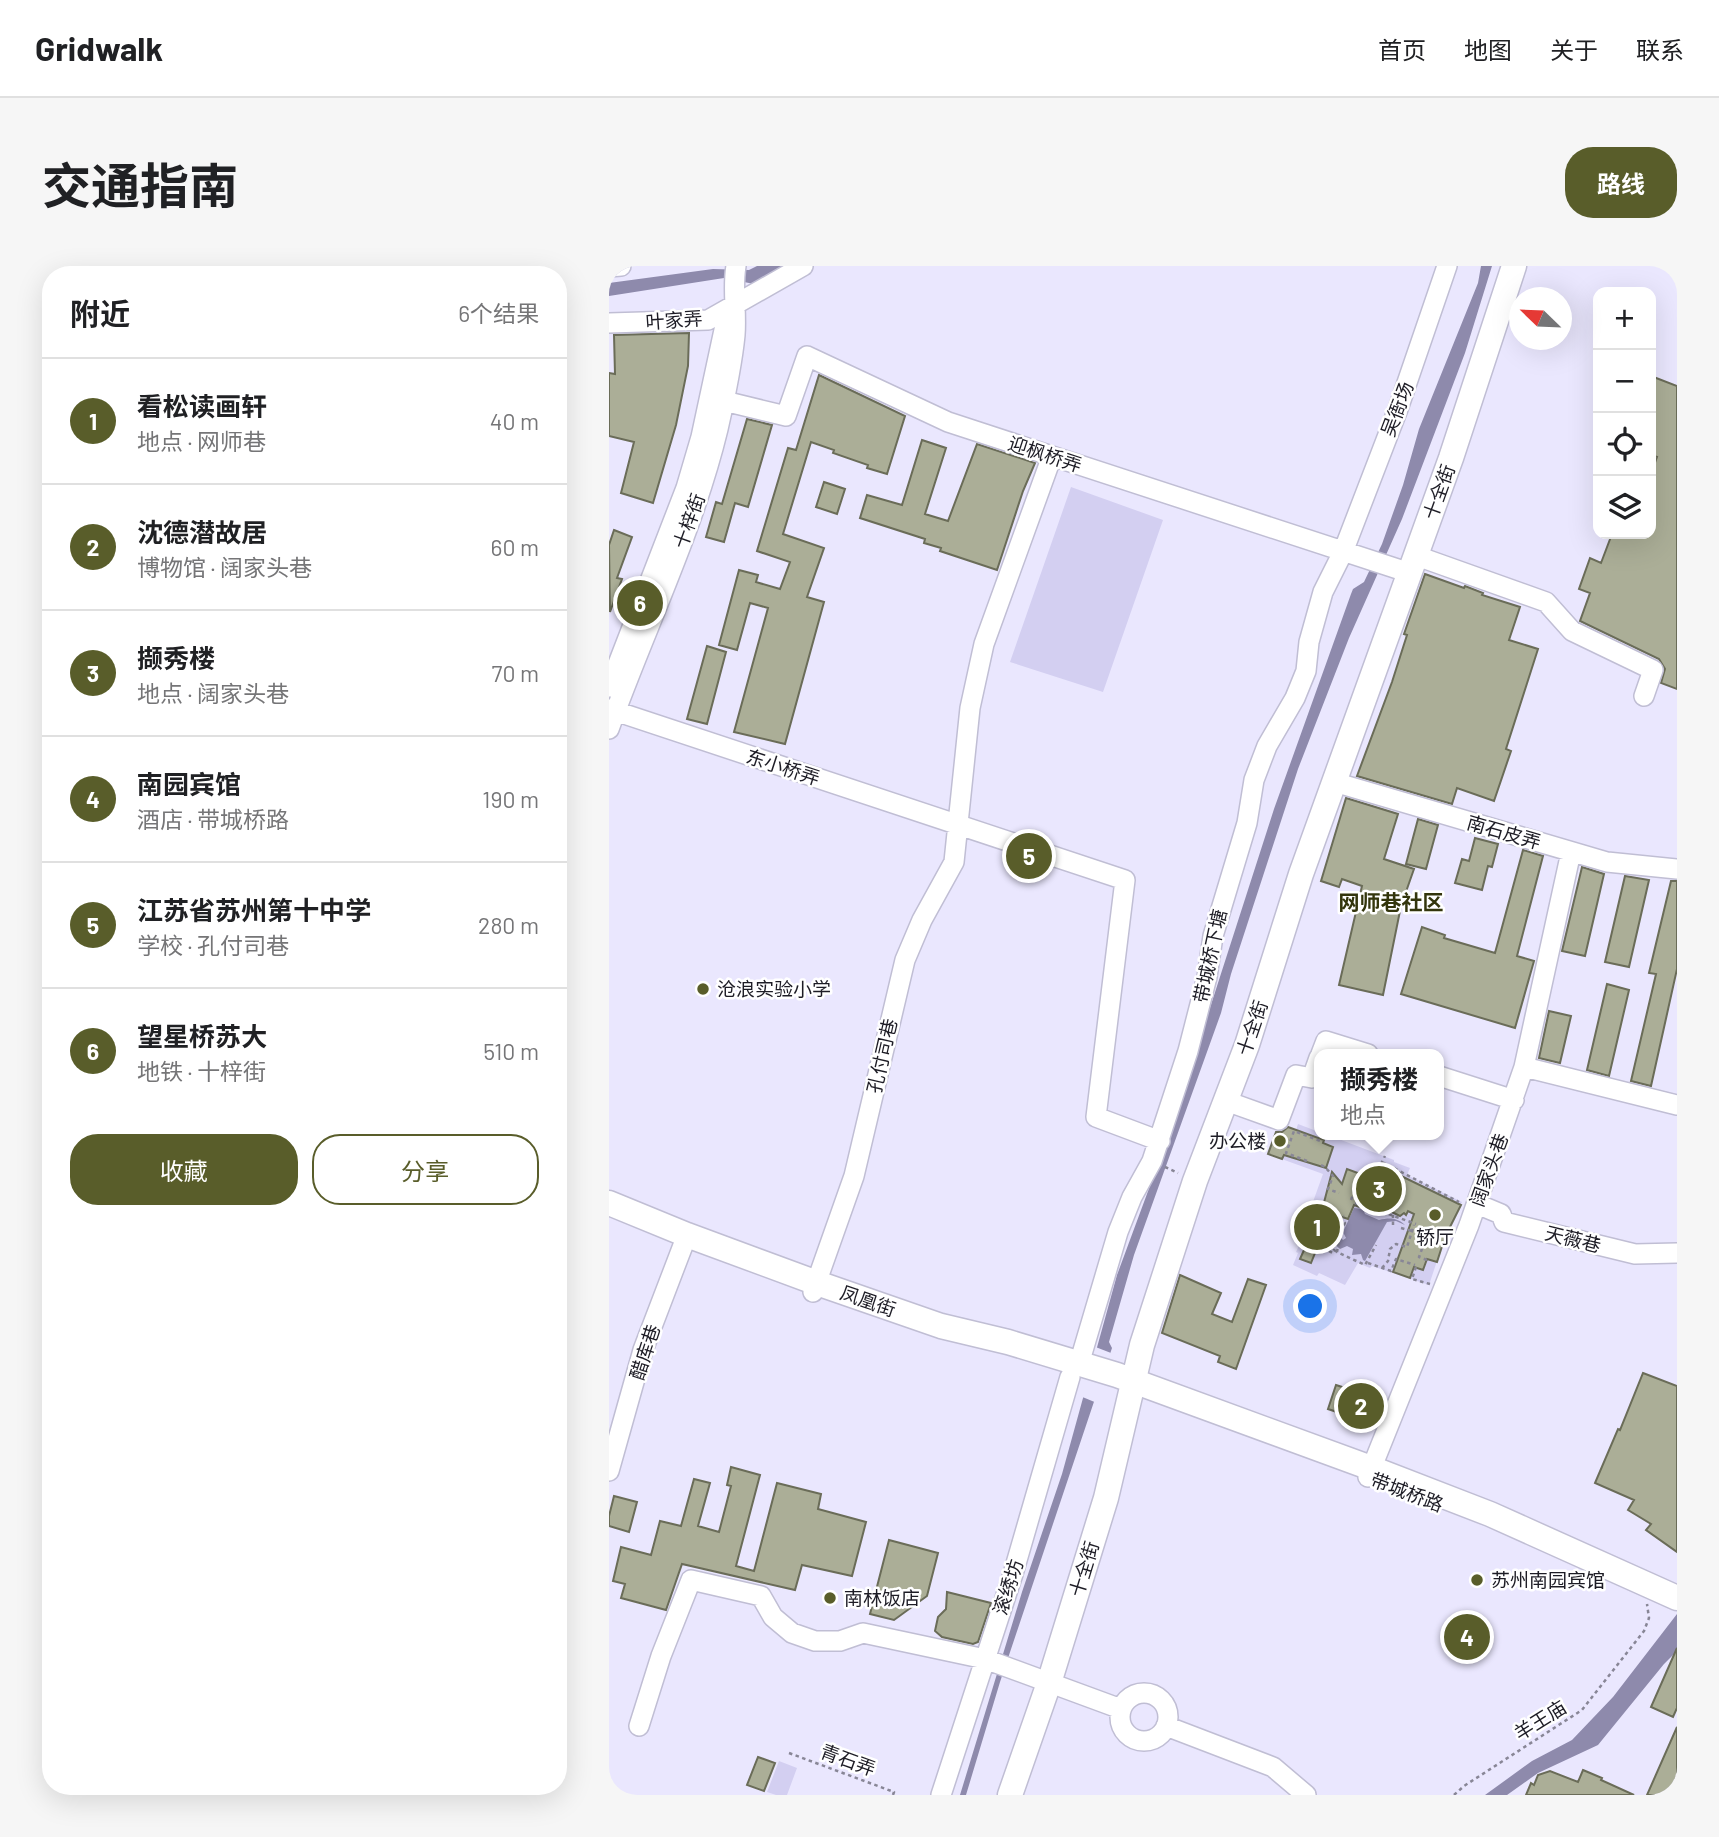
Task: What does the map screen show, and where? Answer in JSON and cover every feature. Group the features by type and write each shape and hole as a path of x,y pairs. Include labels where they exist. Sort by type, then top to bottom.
{"main road":[{"name":"十全街","path":"1010,1795 1049,1683 1106,1499 1123,1386 1226,1101 1334,782 1470,403 1514,266"},
{"name":"凤凰街","path":"609,1203 685,1240"},
{"name":"凤凰街","path":"609,1216 685,1240 815,1288 1123,1386"},
{"name":"带城桥路","path":"1123,1386 1252,1437 1370,1473 1634,1585 1677,1598"},
{"name":"带城桥路","path":"1634,1585 1677,1609"}],"street":[{"path":"609,267 621,266"},
{"name":"叶家弄","path":"609,323 708,320 735,285 803,266"},
{"name":"吴衙场","path":"1343,552 1407,384 1447,266"},
{"name":"十梓街","path":"611,716 708,469 724,401 735,335 735,285"},
{"name":"十梓街","path":"609,687 686,488 701,437 725,319 735,285"},
{"name":"迎枫桥弄","path":"724,401 786,416 807,356 948,422 1343,552 1378,562 1413,564 1546,602 1573,631 1653,670 1644,696"},
{"name":"孔付司巷","path":"815,1288 854,1176 905,960 922,920 954,862 970,708 984,644 1052,456"},
{"name":"带城桥下塘","path":"1075,1370 1118,1232 1160,1141 1207,978 1213,936 1247,823 1254,780 1266,747 1295,698 1306,671 1309,642 1323,592 1343,552"},
{"name":"东小桥弄","path":"611,716 1125,880 1096,1117 1160,1141"},
{"name":"南石皮弄","path":"1334,782 1607,862 1677,869"},
{"name":"阔家头巷","path":"1370,1473 1469,1203 1514,1100 1524,1067 1571,852"},
{"path":"1323,1049 1326,1041 1352,1049"},
{"path":"1524,1067 1677,1105"},
{"path":"1226,1101 1279,1120 1296,1075 1312,1078 1314,1072"},
{"path":"1444,1078 1514,1100"},
{"name":"天薇巷","path":"1469,1203 1501,1214 1504,1222 1635,1254 1677,1253"},
{"name":"醋库巷","path":"609,1471 643,1350 685,1240"},
{"name":"滚绣坊","path":"941,1795 987,1660 1075,1370"},
{"path":"639,1726 661,1656 691,1580 761,1596 773,1617 792,1633 815,1641 840,1641 863,1633 987,1660 1121,1709"},
{"path":"1134,1695 1152,1695 1160,1699 1166,1707 1166,1726 1161,1734 1153,1739 1135,1740 1127,1735 1122,1727 1121,1709 1126,1700 1134,1695"},
{"path":"1166,1726 1273,1767 1306,1795"}],"path":[{"path":"1307,1161 1286,1153 1294,1131 1314,1139"},
{"path":"1318,1140 1323,1142"},
{"path":"1362,1206 1353,1201 1361,1172 1376,1174 1385,1156"},
{"path":"1382,1162 1469,1203"},
{"path":"1156,1163 1186,1176"},
{"path":"1321,1165 1333,1176 1328,1189 1339,1192"},
{"path":"1369,1207 1392,1220 1415,1224 1407,1247 1396,1244 1390,1249 1388,1261 1382,1268"},
{"path":"1330,1214 1344,1216"},
{"path":"1310,1242 1333,1253 1337,1250 1345,1223 1339,1218"},
{"path":"1401,1228 1412,1231"},
{"path":"1427,1260 1419,1257 1429,1230"},
{"path":"1318,1246 1320,1237"},
{"path":"1368,1263 1376,1245"},
{"path":"1337,1250 1365,1265 1368,1263 1391,1271 1396,1259 1415,1266 1412,1279 1430,1284"},
{"name":"羊王庙","path":"1454,1795 1582,1710 1644,1632 1649,1618 1647,1605 1631,1597 1634,1585"},
{"name":"青石弄","path":"789,1753 894,1792 893,1795"}],"shaded area":[{"path":"757,266 789,266 759,285 724,278 609,296 609,283 713,269 749,270"},
{"path":"1481,266 1492,266 1465,353 1402,519 1349,638 1298,769 1231,974 1221,1013 1134,1255 1109,1342 1112,1348 1000,1682 966,1795 960,1795 1022,1592 1062,1474 1117,1275 1171,1129 1274,809 1353,589 1364,582 1382,544 1419,429 1478,283"},
{"path":"1071,487 1163,520 1103,692 1010,662"},
{"path":"1279,1124 1296,1130 1298,1124 1314,1130 1314,1140 1341,1140 1394,1160 1410,1168 1407,1175 1462,1202 1445,1237 1429,1285 1358,1263 1345,1285 1293,1265 1323,1174 1268,1154"},
{"path":"1354,1208 1363,1209 1365,1214 1379,1220 1392,1219 1405,1225 1396,1221 1387,1222 1365,1261 1361,1254 1352,1255 1353,1249 1347,1246 1340,1249 1331,1241 1339,1236 1343,1240 1346,1238 1343,1232"},
{"path":"1677,1614 1677,1651 1598,1745 1538,1773 1507,1795 1485,1795 1532,1761 1572,1740 1613,1697"},
{"path":"779,1761 797,1768 787,1795 767,1792"}],"pier":[{"path":"1093,1346 1111,1353 1097,1403 1080,1396"}],"building":[{"path":"689,333 688,366 676,425 653,503 621,493 634,442 609,436 609,373 615,374 614,335"},
{"path":"819,375 905,416 887,474 867,468 868,465 811,442 783,534 824,548 807,597 824,602 785,744 734,732 768,608 750,603 737,650 719,645 739,570 758,575 756,582 780,589 790,562 757,551 788,448 796,450"},
{"path":"1656,378 1677,386 1677,689 1661,683 1665,669 1659,659 1580,621 1590,593 1579,589 1590,558 1601,563 1610,539 1656,539"},
{"path":"747,419 772,425 748,507 735,503 724,542 706,537 716,502 722,504"},
{"path":"922,440 946,448 925,514 948,521 977,444 1035,463 997,570 940,551 941,548 924,543 925,539 860,518 867,495 902,505"},
{"path":"824,482 845,489 837,514 816,507"},
{"path":"614,530 632,537 617,578 622,579 610,612 609,545"},
{"path":"1425,574 1520,607 1509,640 1538,649 1506,749 1511,751 1494,801 1457,788 1452,804 1357,776 1392,682 1407,635 1404,634"},
{"path":"707,646 726,652 707,724 687,719"},
{"path":"1346,798 1398,814 1384,859 1414,869 1401,906 1383,995 1339,985 1362,886 1342,879 1339,887 1321,881"},
{"path":"1418,819 1438,825 1426,869 1406,864"},
{"path":"1475,838 1498,844 1492,867 1488,866 1482,890 1455,883 1462,859 1469,861"},
{"path":"1523,850 1543,856 1517,956 1534,961 1515,1028 1401,994 1422,927 1445,935 1444,938 1495,953"},
{"path":"1582,867 1604,874 1585,956 1562,951"},
{"path":"1625,876 1649,880 1629,967 1605,962"},
{"path":"1671,881 1677,881 1677,969 1651,1086 1631,1081 1656,974 1649,973"},
{"path":"1607,984 1629,990 1609,1076 1587,1070"},
{"path":"1549,1011 1571,1016 1560,1063 1539,1058"},
{"path":"1288,1127 1314,1136 1314,1140 1324,1140 1323,1143 1333,1147 1326,1168 1284,1155 1282,1159 1268,1154 1276,1132 1282,1132"},
{"path":"1382,1164 1461,1205 1445,1237 1437,1262 1427,1259 1423,1270 1414,1267 1410,1278 1393,1272 1414,1214 1408,1211 1406,1215 1404,1213 1400,1216 1371,1202 1368,1210 1354,1205 1348,1219 1322,1210 1332,1172 1342,1184 1347,1169 1374,1179"},
{"path":"1314,1213 1329,1218 1311,1263 1300,1259 1309,1239 1305,1238"},
{"path":"1180,1275 1221,1293 1212,1314 1232,1322 1248,1279 1266,1285 1236,1369 1218,1362 1220,1356 1162,1333"},
{"path":"1643,1373 1677,1386 1677,1552 1646,1530 1651,1524 1628,1510 1634,1500 1595,1483"},
{"path":"1336,1385 1385,1401 1376,1425 1328,1409"},
{"path":"731,1467 760,1475 736,1566 754,1571 777,1483 821,1494 818,1509 866,1522 852,1576 802,1565 795,1590 682,1564 666,1610 621,1598 625,1584 613,1581 621,1547 651,1555 660,1521 681,1526 694,1479 710,1483 698,1526 719,1532 731,1486 727,1485"},
{"path":"614,1496 637,1502 629,1532 609,1526"},
{"path":"889,1540 938,1553 927,1596 894,1620 870,1614"},
{"path":"947,1592 991,1603 978,1642 973,1644 942,1637 935,1631 938,1617 946,1609"},
{"path":"1677,1648 1677,1708 1673,1717 1651,1707"},
{"path":"1677,1727 1677,1776 1669,1795 1647,1795"},
{"path":"758,1757 775,1763 764,1791 747,1785"},
{"path":"1583,1770 1634,1795 1526,1795 1538,1775 1550,1771 1578,1782"}],"place":[{"name":"望星桥苏大","path":"640,603"},
{"name":"江苏省苏州第十中学","path":"1029,856"},
{"name":"沧浪实验小学","path":"703,989"},
{"name":"办公楼","path":"1280,1141"},
{"name":"撷秀楼","path":"1379,1189"},
{"name":"轿厅","path":"1435,1215"},
{"name":"看松读画轩","path":"1317,1227"},
{"name":"沈德潜故居","path":"1361,1406"},
{"name":"苏州南园宾馆","path":"1477,1580"},
{"name":"南林饭店","path":"830,1598"},
{"name":"南园宾馆","path":"1467,1637"}],"district":[{"name":"网师巷社区","path":"1391,903"}]}
